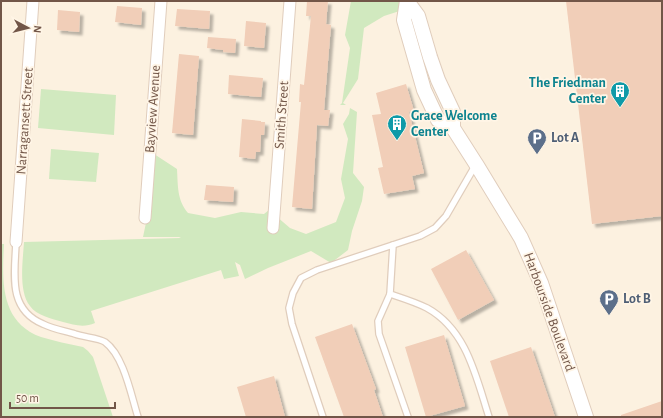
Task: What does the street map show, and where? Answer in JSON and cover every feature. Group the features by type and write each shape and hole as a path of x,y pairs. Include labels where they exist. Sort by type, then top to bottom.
{"street":[{"name":"Narragansett Street","path":"16,242 33,1"},
{"name":"Bayview Avenue","path":"145,218 161,1"},
{"name":"Smith Street","path":"273,228 290,1"},
{"name":"Harbourside Boulevard","path":"407,1 404,20 424,90 438,120 453,128 521,238 541,284 586,417"}],"lane":[{"path":"323,417 292,324 289,308 293,293 301,278 317,270 420,236 435,228 446,216 476,164"},
{"path":"16,242 14,282 17,297 23,309 31,318 43,324 104,342 114,353 121,365 138,417"},
{"path":"393,245 390,294 378,321 379,334 408,417"},
{"path":"390,294 427,308 442,319 457,334 468,355 489,417"}],"green space":[{"path":"351,1 408,1 409,8 384,16 364,28 358,79 343,103 346,105 340,105 342,103 350,48 345,35"},
{"path":"41,89 116,95 114,135 38,128"},
{"path":"350,108 357,112 353,173 364,187 362,201 352,231 348,250 331,263 311,251 245,279 240,265 235,262 239,276 224,279 221,270 91,311 95,323 83,326 49,318 40,314 30,306 26,300 22,275 24,242 181,238 143,237 147,218 151,152 177,169 180,198 188,213 215,218 241,212 264,214 269,210 290,228 306,234 336,222 345,198 341,179 348,139 343,124 349,114"},
{"path":"51,149 99,153 96,182 49,179"},
{"path":"1,244 4,244 4,286 6,299 11,311 18,321 28,330 41,337 83,347 88,351 93,357 113,417 1,417"}],"building":[{"path":"307,1 328,1 326,24 331,25 324,110 330,110 328,126 317,125 312,209 292,207 301,102 299,102 300,84 304,85 311,16 306,16"},
{"name":"The Friedman Center","path":"566,1 662,1 662,216 592,224"},
{"path":"117,6 142,8 141,25 115,22"},
{"path":"177,9 210,11 209,29 175,26"},
{"path":"58,10 80,12 79,32 57,30"},
{"path":"246,21 266,23 264,48 244,46"},
{"path":"208,37 236,39 235,53 207,48"},
{"path":"179,54 199,56 193,135 172,133"},
{"path":"229,75 263,78 261,97 228,94"},
{"name":"Grace Welcome Center","path":"406,84 414,111 409,112 424,173 412,176 415,189 384,194 378,168 383,167 372,115 381,114 376,93"},
{"path":"242,119 265,122 264,135 261,135 260,152 256,152 255,159 239,157"},
{"path":"206,185 234,187 233,202 204,200"},
{"path":"466,250 494,300 458,320 431,269"},
{"path":"352,324 376,389 374,390 383,417 344,417 315,337"},
{"path":"444,335 465,406 426,417 405,347"},
{"path":"531,347 555,417 509,417 490,361"},
{"path":"274,376 285,417 246,417 237,387"},
{"path":"662,401 662,417 621,417 621,415"}],"place":[{"name":"The Friedman Center","path":"620,108"},
{"name":"Grace Welcome Center","path":"397,141"},
{"name":"Lot A","path":"537,155"},
{"name":"Lot B","path":"609,316"}]}
